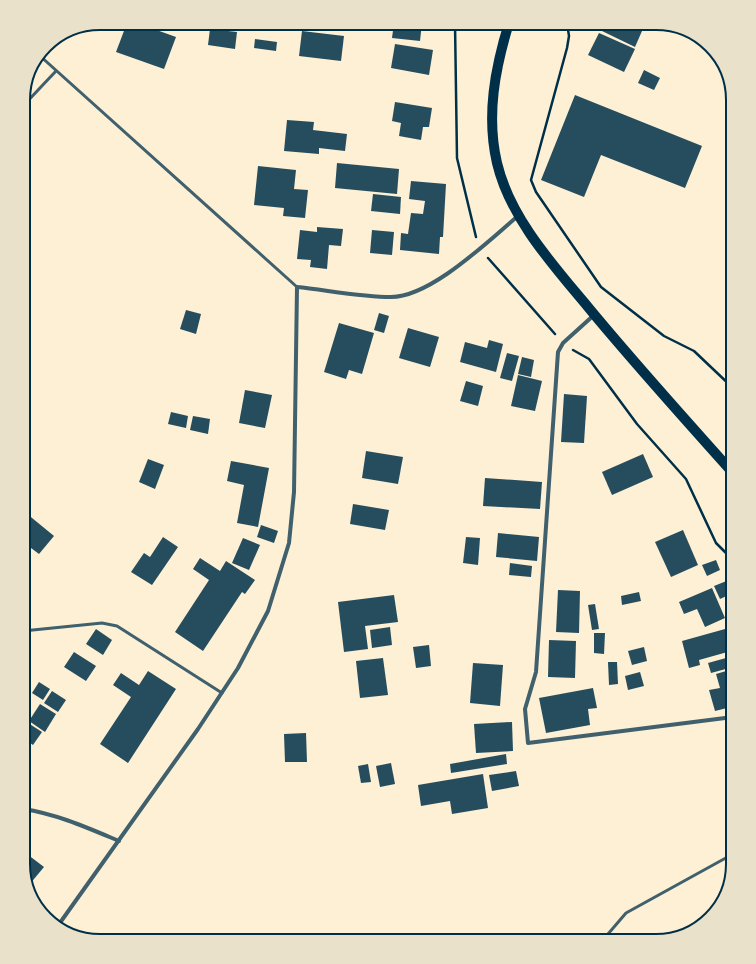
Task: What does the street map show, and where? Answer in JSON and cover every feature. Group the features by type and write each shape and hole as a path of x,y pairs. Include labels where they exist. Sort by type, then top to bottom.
{"main road":[{"path":"507,30 498,58 493,100 493,144 502,181 519,215 542,249 594,315 726,465"}],"street":[{"path":"61,922 198,729 238,668 268,611 289,543 294,492 297,287 392,297 422,289 441,278 519,215"},
{"path":"594,315 563,343 558,352 536,672 525,709 528,743 726,718"},
{"path":"30,810 39,811 77,823 119,841"}],"lane":[{"path":"43,59 297,287"},
{"path":"30,99 56,71"},
{"path":"30,630 102,623 117,626 222,693"},
{"path":"608,934 626,913 726,858"}],"path":[{"path":"455,30 457,158 479,248 563,343 588,359 637,424 686,479 716,543 726,553"},
{"path":"568,30 569,36 567,48 532,180 536,192 602,287 664,336 694,351 726,381"}],"building":[{"path":"124,30 156,30 176,37 164,69 116,52"},
{"path":"210,30 237,32 235,49 208,45"},
{"path":"393,30 421,30 420,41 392,38"},
{"path":"640,30 642,31 635,47 602,31"},
{"path":"302,31 344,36 341,61 299,56"},
{"path":"599,33 635,49 624,72 588,55"},
{"path":"255,39 277,42 276,51 254,48"},
{"path":"395,44 433,50 429,75 391,68"},
{"path":"644,70 660,78 654,90 638,83"},
{"path":"575,95 702,146 685,188 601,155 584,197 541,180"},
{"path":"395,102 432,108 429,127 423,127 421,140 399,136 401,123 392,121"},
{"path":"287,120 314,122 313,130 347,134 345,151 319,148 319,154 284,151"},
{"path":"337,163 399,169 397,194 335,188"},
{"path":"258,166 296,170 294,189 308,190 305,218 283,216 284,208 254,205"},
{"path":"411,181 446,184 443,237 440,237 439,254 400,250 401,233 408,234 411,213 423,214 425,201 409,199"},
{"path":"373,194 401,197 400,214 371,211"},
{"path":"317,227 343,229 341,246 329,245 327,269 310,267 311,260 297,259 300,230 317,232"},
{"path":"372,230 394,232 392,255 370,253"},
{"path":"186,310 201,314 196,334 180,329"},
{"path":"379,313 389,316 384,333 374,330"},
{"path":"339,323 374,333 362,374 349,370 346,379 324,372"},
{"path":"408,328 439,337 430,367 399,358"},
{"path":"489,340 503,344 496,372 460,362 465,342 487,348"},
{"path":"507,353 519,356 512,381 500,378"},
{"path":"522,357 534,360 531,377 518,374"},
{"path":"518,375 542,381 535,411 511,406"},
{"path":"466,381 483,386 478,406 460,401"},
{"path":"245,390 272,395 265,428 239,423"},
{"path":"564,394 587,396 584,443 561,442"},
{"path":"171,412 188,416 186,428 168,424"},
{"path":"193,416 210,419 208,434 190,430"},
{"path":"366,451 403,457 398,484 362,478"},
{"path":"643,454 653,477 612,495 602,472"},
{"path":"148,459 164,465 155,489 139,482"},
{"path":"231,461 269,468 258,527 237,523 244,485 227,481"},
{"path":"485,478 542,482 540,509 483,506"},
{"path":"353,504 389,510 385,530 350,524"},
{"path":"30,516 54,536 39,554 30,547"},
{"path":"261,525 278,531 274,543 257,537"},
{"path":"683,530 698,565 671,577 655,542"},
{"path":"498,533 539,537 537,561 496,557"},
{"path":"163,537 178,547 152,585 131,572 144,553 150,557"},
{"path":"466,537 480,538 478,565 463,563"},
{"path":"243,538 260,545 249,570 232,563"},
{"path":"200,558 220,571 226,561 255,580 245,594 242,592 203,651 175,632 209,580 193,569"},
{"path":"716,560 720,570 707,576 702,565"},
{"path":"510,563 532,566 531,577 509,575"},
{"path":"726,581 726,596 720,599 714,586"},
{"path":"712,588 725,618 705,627 697,609 684,614 679,602"},
{"path":"558,590 580,591 579,633 556,632"},
{"path":"639,592 641,601 622,605 621,596"},
{"path":"394,595 398,622 365,626 368,649 344,652 338,602"},
{"path":"595,604 599,629 592,630 588,605"},
{"path":"390,627 392,645 372,648 370,630"},
{"path":"96,629 112,640 103,655 86,644"},
{"path":"725,629 726,652 699,660 700,665 689,668 682,641"},
{"path":"594,633 605,633 604,654 594,653"},
{"path":"549,640 576,641 575,678 548,677"},
{"path":"429,645 431,666 416,668 413,647"},
{"path":"644,647 647,661 632,665 628,651"},
{"path":"74,652 96,666 86,681 64,667"},
{"path":"383,658 388,695 360,698 356,661"},
{"path":"726,658 726,669 711,673 708,663"},
{"path":"608,662 617,662 618,684 609,685"},
{"path":"473,663 503,665 500,706 470,703"},
{"path":"148,671 176,689 128,763 100,744 131,697 113,685 121,673 139,685"},
{"path":"726,671 726,708 715,711 709,690 720,688 716,674"},
{"path":"640,672 644,686 628,690 625,676"},
{"path":"39,682 50,689 43,700 32,693"},
{"path":"593,688 597,708 588,709 590,725 546,733 539,698"},
{"path":"52,691 66,700 58,712 44,703"},
{"path":"40,704 56,714 45,732 30,722"},
{"path":"512,722 513,751 476,753 474,724"},
{"path":"30,724 42,732 33,745 30,743"},
{"path":"306,733 307,762 285,762 284,734"},
{"path":"506,754 507,764 451,773 450,764"},
{"path":"391,763 395,784 380,787 376,766"},
{"path":"368,764 371,782 361,783 358,766"},
{"path":"516,771 519,786 492,791 489,775"},
{"path":"483,774 488,808 452,814 450,801 421,806 418,785"},
{"path":"30,856 44,867 32,881"}]}
